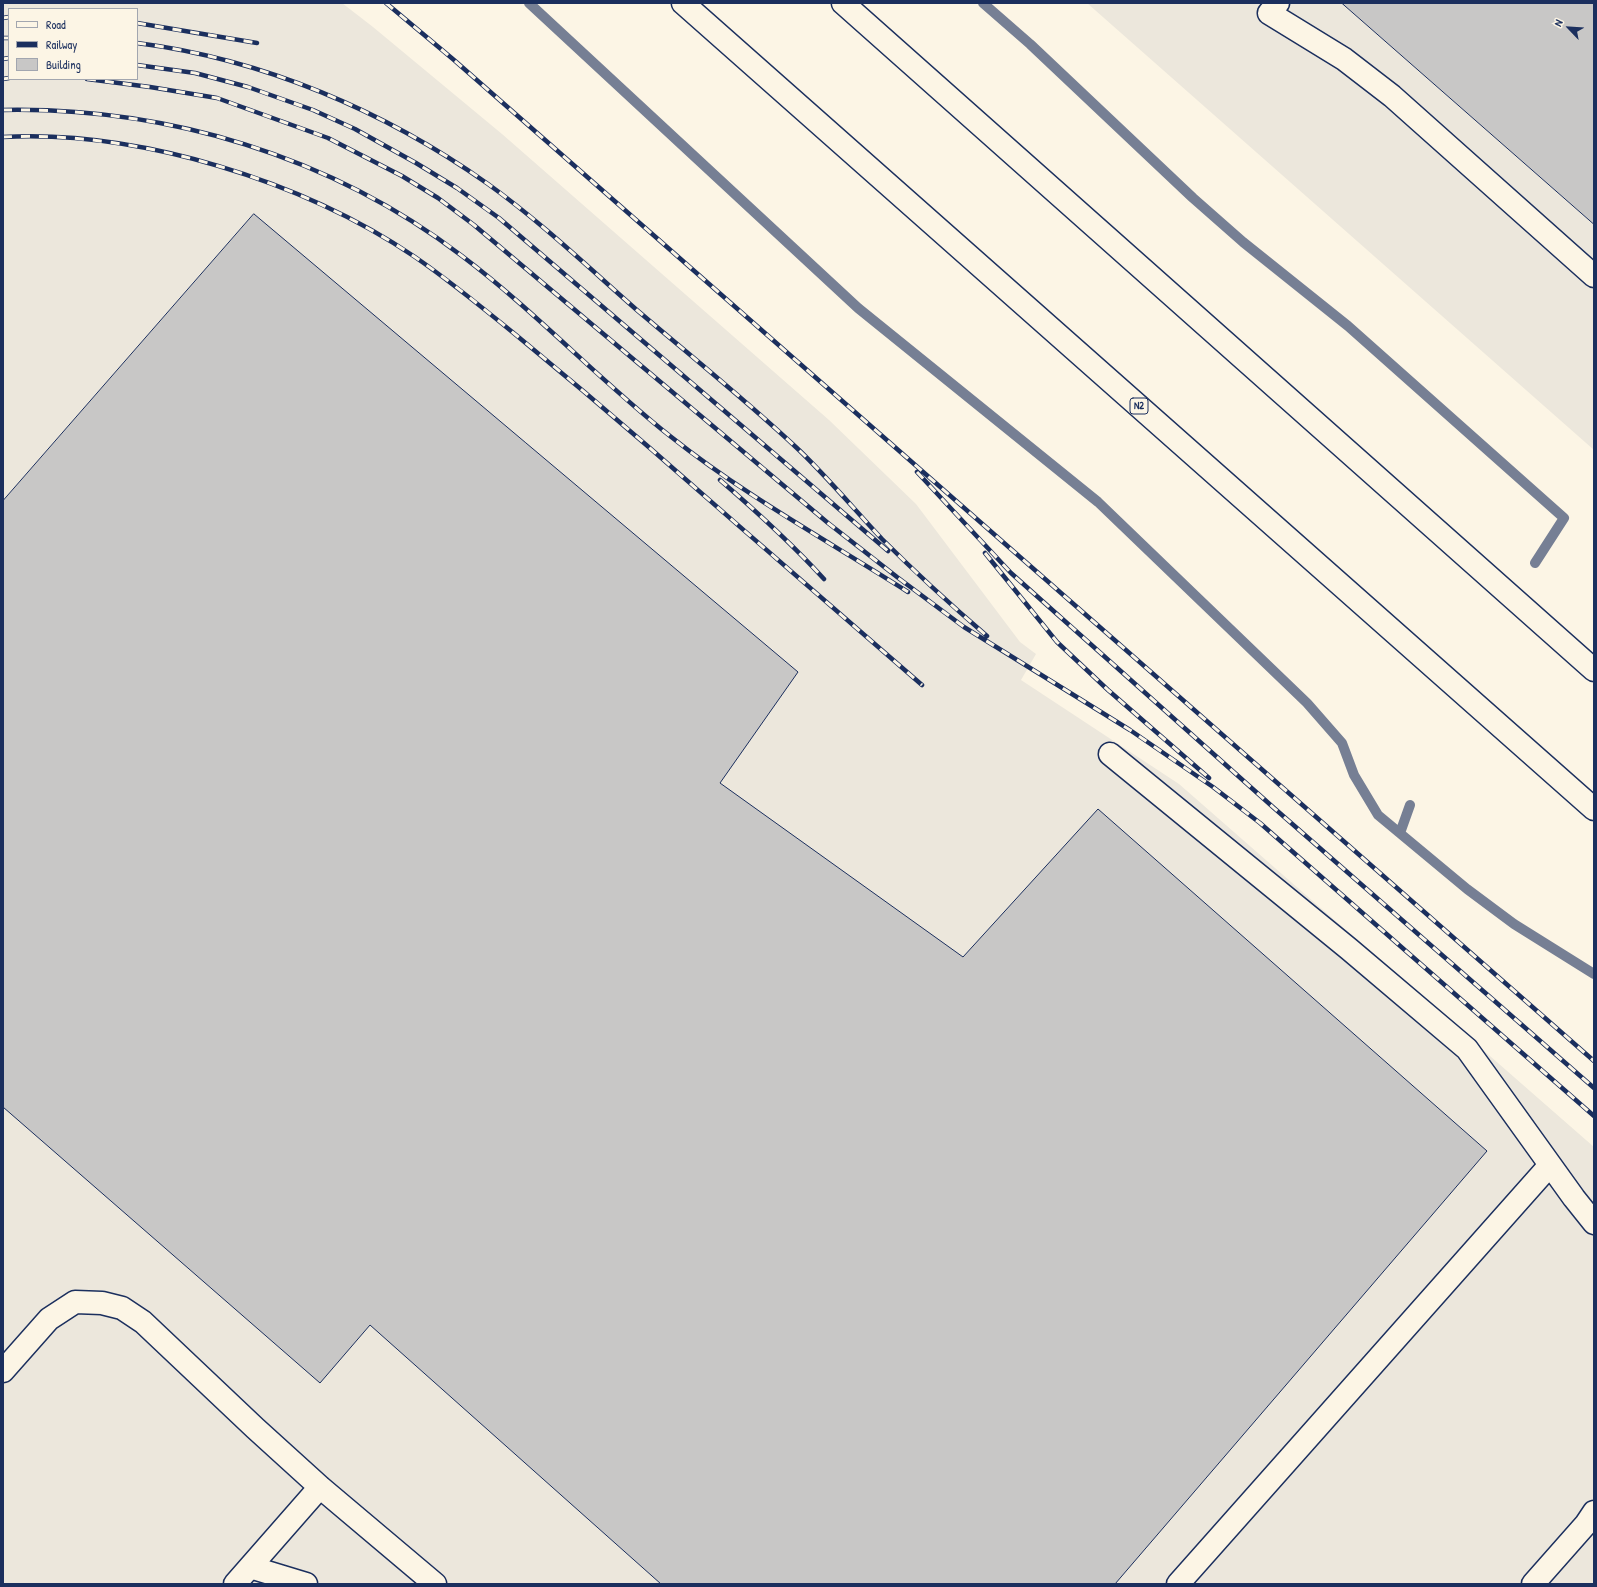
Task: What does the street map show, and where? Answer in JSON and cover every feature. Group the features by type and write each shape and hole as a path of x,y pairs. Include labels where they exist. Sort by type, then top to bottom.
{"main road":[{"name":"N2","path":"683,3 1594,809"},
{"path":"842,3 1594,670"},
{"path":"1268,6 1344,58 1392,96 1594,276"},
{"path":"1110,754 1349,949 1467,1049 1550,1165 1594,1223"},
{"path":"1178,1584 1550,1165"},
{"path":"3,1371 49,1319 74,1302 102,1303 122,1308 143,1322 320,1487 435,1584"},
{"path":"235,1584 320,1487"},
{"path":"1533,1584 1586,1524 1594,1512"},
{"path":"250,1567 306,1584"}],"shaded area":[{"path":"3,3 342,3 502,134 829,420 916,504 1020,642 1036,654 1021,680 1179,784 1594,1147 1594,1584 3,1584"},
{"path":"1087,3 1594,3 1594,450"}],"building":[{"path":"1342,3 1594,3 1594,224"},
{"path":"254,214 798,672 720,783 963,957 1098,809 1487,1151 1115,1584 661,1584 370,1325 320,1383 3,1107 3,501"}],"waterway":[{"path":"529,3 858,308 1098,502 1307,703 1342,743 1354,775 1378,815 1467,889 1514,924 1594,974"},
{"path":"983,3 1030,44 1193,198 1243,242 1348,326 1564,518 1535,563"},
{"path":"1400,833 1410,805"}],"railway":[{"path":"386,3 454,60 1594,1061"},
{"path":"3,18 8,17"},
{"path":"138,23 257,43"},
{"path":"3,38 8,38"},
{"path":"138,43 184,51 231,62 276,75 321,92 407,133 449,158 488,184 546,230 799,450 895,552 987,636"},
{"path":"3,59 8,58"},
{"path":"138,65 195,73 248,87 313,110 355,129 457,188 499,218 888,551"},
{"path":"3,79 8,78"},
{"path":"95,80 217,98 328,138 402,176 438,198 474,225 828,523 897,577 964,627 1130,730 1213,787 1260,823 1594,1116"},
{"path":"3,110 64,111 125,117 186,129 245,144 302,165 358,191 411,221 462,256 489,277 541,322 617,392 698,458 757,498 908,592"},
{"path":"3,137 55,137 109,142 164,152 218,166 271,184 322,205 371,230 415,257 441,276 479,305 584,391 922,685"},
{"path":"917,472 1011,573 1274,808 1594,1088"},
{"path":"720,480 774,528 824,579"},
{"path":"985,553 1057,642 1108,690 1209,778"}]}
